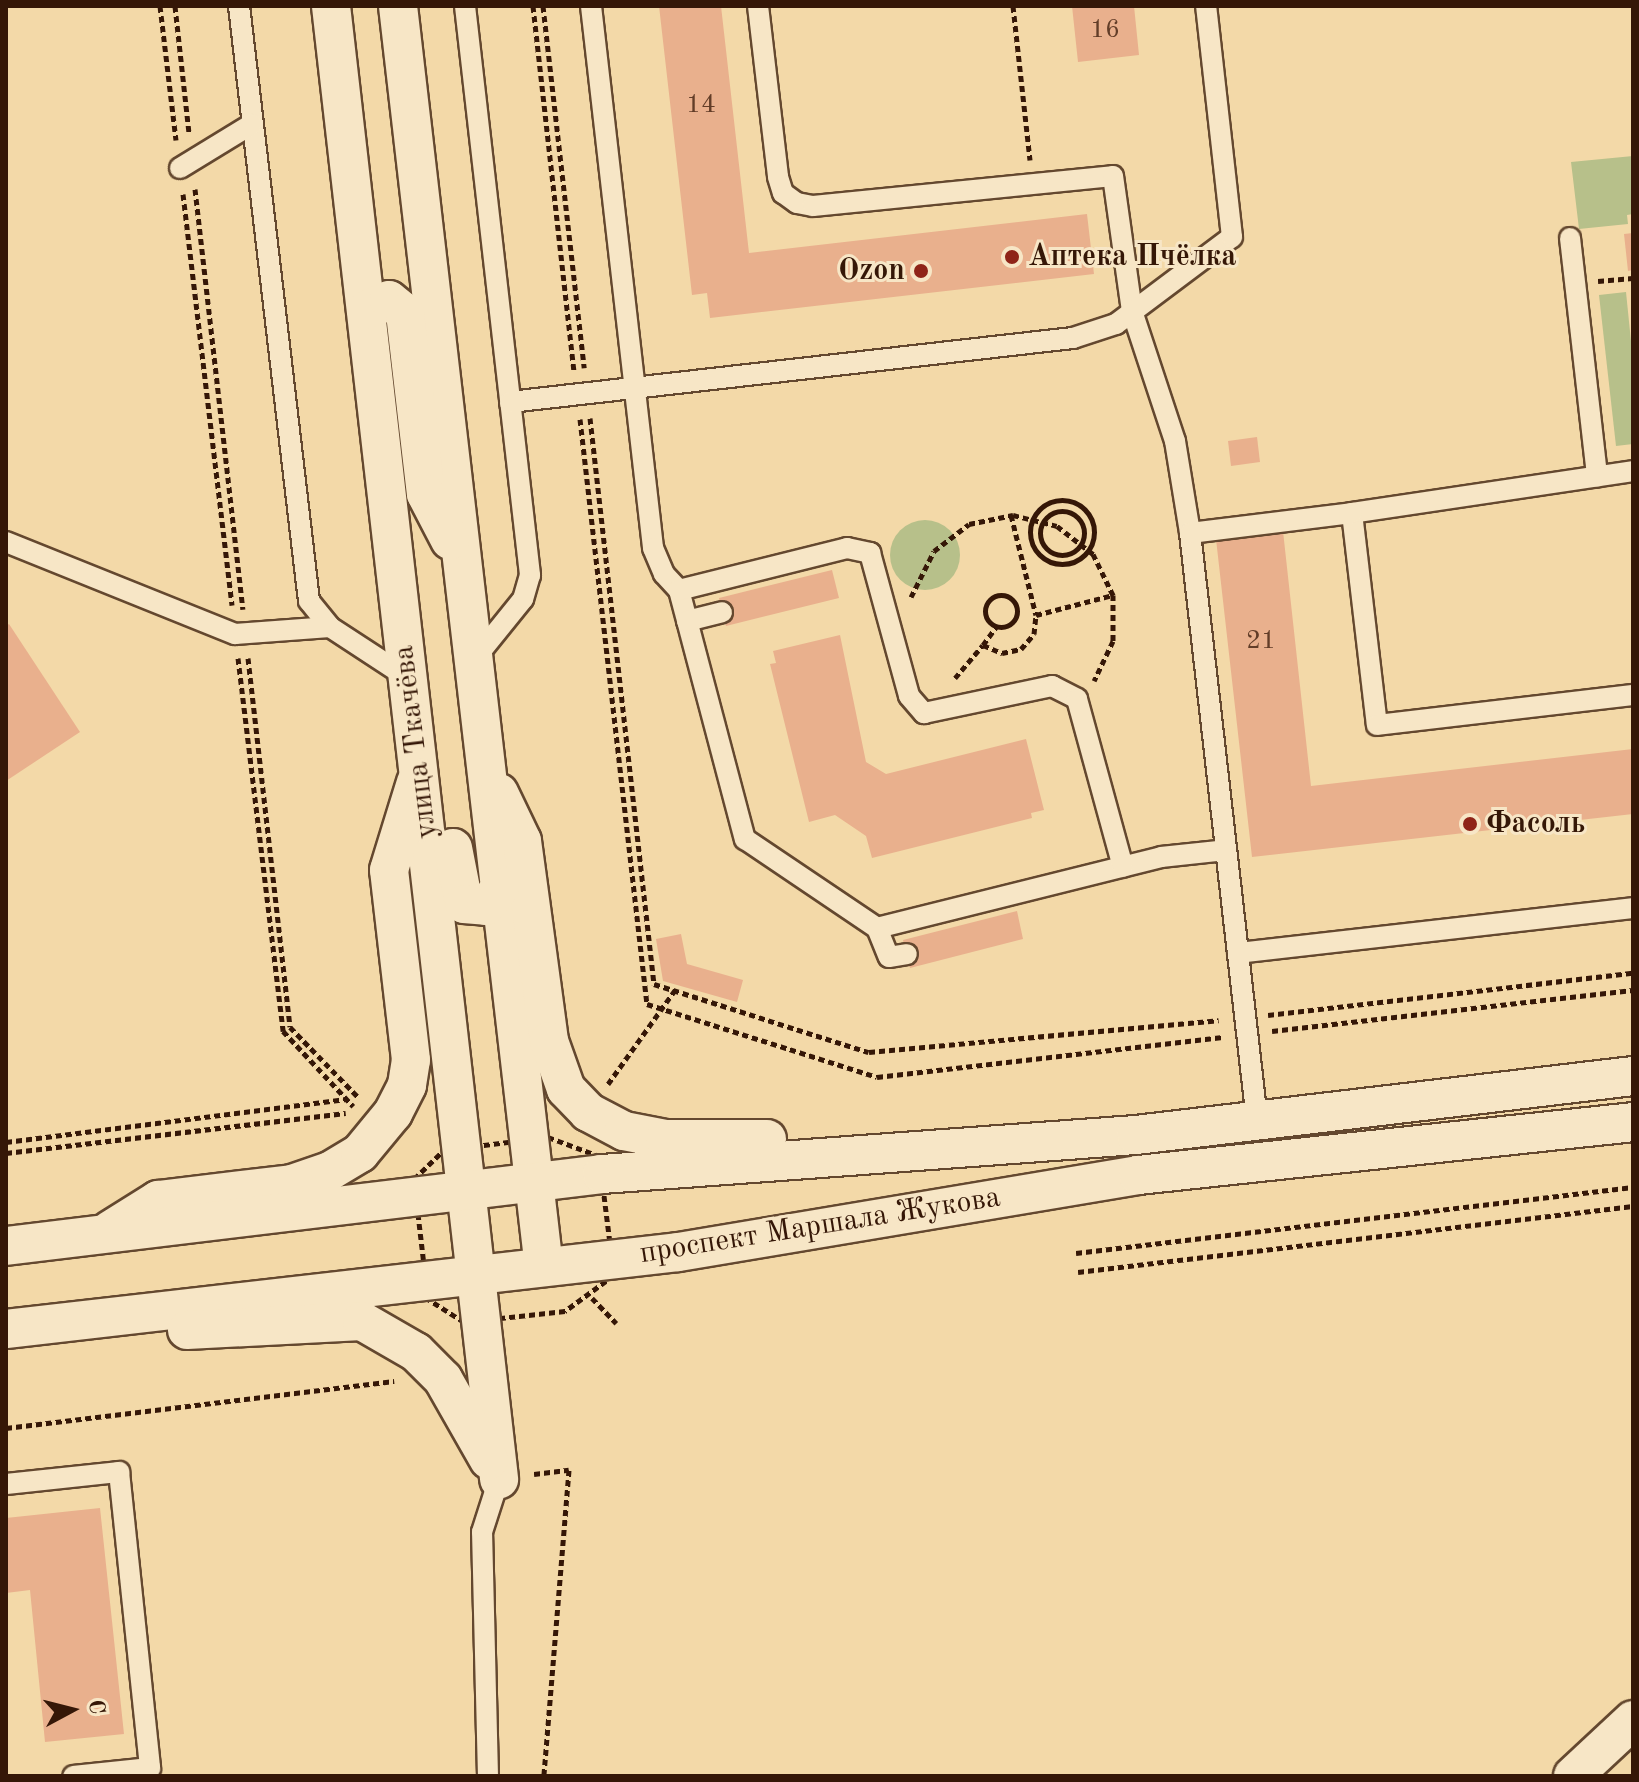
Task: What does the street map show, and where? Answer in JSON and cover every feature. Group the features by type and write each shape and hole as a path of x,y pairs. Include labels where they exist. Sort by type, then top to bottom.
{"street":[{"name":"улица Ткачёва","path":"331,6 469,1193 499,1479"},
{"path":"398,6 544,1267"},
{"path":"366,310 389,300 405,313 426,494 461,561"},
{"path":"403,633 436,705 459,897 474,909 486,906 500,888"},
{"path":"486,767 522,841 549,1041 557,1070 588,1112 624,1131 665,1139 884,1134 914,1151"},
{"path":"101,1235 158,1200 292,1184 330,1171 360,1153 393,1113 407,1085 411,1060 389,870 419,771"},
{"name":"проспект Маршала Жукова","path":"6,1246 535,1186 602,1174 914,1151 1257,1120 1633,1076"},
{"name":"проспект Маршала Жукова","path":"6,1329 612,1259 1138,1175 1633,1122"},
{"path":"122,1316 199,1333 362,1321 416,1352 443,1379 499,1479"},
{"path":"1573,1776 1633,1720"}],"lane":[{"path":"239,6 305,584 316,615 408,678"},
{"path":"465,6 529,588 473,661"},
{"path":"591,6 653,548 664,574 679,590 745,839 877,928 889,957 907,954"},
{"path":"758,6 778,177 783,193 797,203 813,206 1033,181 1113,176 1132,311 1175,441 1190,533 1257,1120"},
{"path":"510,402 1097,333 1232,237 1206,6"},
{"path":"180,175 252,124"},
{"path":"1570,238 1597,476"},
{"path":"1190,533 1352,513 1633,471"},
{"path":"1352,513 1377,725 1633,695"},
{"path":"6,542 235,634 330,627"},
{"path":"679,590 858,546 870,553 914,705 936,714 1052,686 1077,699 1123,867"},
{"path":"687,621 722,612"},
{"path":"877,928 1123,867 1226,850"},
{"path":"1238,953 1633,908"},
{"path":"6,1484 119,1472 150,1768 73,1776"},
{"path":"488,1776 482,1532 499,1479"}],"path":[{"path":"160,6 177,144"},
{"path":"175,6 190,140"},
{"path":"533,6 654,984 869,1052 1246,1026 1633,990"},
{"path":"543,6 647,1004 877,1077 1633,973"},
{"path":"1013,6 1033,181"},
{"path":"6,1153 359,1111 283,1031 180,175"},
{"path":"1050,503 1078,504 1094,527 1089,550 1075,562 1047,561 1031,538 1035,517 1050,503"},
{"path":"1054,512 1073,513 1084,529 1082,542 1071,553 1052,552 1040,536 1045,521 1054,512"},
{"path":"983,645 1002,653 1021,649 1034,634 1036,615 1011,515"},
{"path":"911,602 921,570 950,536 969,524 1011,515 1035,517 1082,542 1113,595 1115,618 1105,663 1077,699"},
{"path":"997,595 1006,595 1013,600 1016,616 1005,628 996,627 988,623 985,606 997,595"},
{"path":"1036,615 1113,595"},
{"path":"960,708 942,694 996,627"},
{"path":"565,1144 675,990"},
{"path":"6,1142 347,1099"},
{"path":"602,1174 612,1259"},
{"path":"1076,1253 1633,1187"},
{"path":"416,1199 425,1281"},
{"path":"1078,1272 1633,1206"},
{"path":"588,1294 616,1323"},
{"path":"6,1428 394,1381 416,1352"},
{"path":"499,1479 569,1470 544,1776"}],"green space":[{"path":"1633,156 1633,214 1627,215 1628,224 1579,229 1571,162"},
{"path":"1626,292 1633,361 1633,444 1616,446 1599,295"},
{"path":"918,520 932,520 954,535 960,555 958,568 950,580 932,590 918,590 896,575 890,562 890,548 905,526"}],"building":[{"path":"659,6 721,6 749,253 1087,214 1094,274 710,318 707,293 692,295"},
{"path":"1072,6 1134,6 1139,55 1078,62"},
{"path":"1633,233 1633,270 1628,271 1624,234"},
{"path":"1257,437 1260,462 1231,466 1228,441"},
{"path":"1283,531 1311,786 1633,749 1633,814 1252,857 1216,539"},
{"path":"832,570 839,598 726,626 719,598"},
{"path":"9,624 80,732 6,781 6,626"},
{"path":"840,635 866,762 886,774 1026,739 1044,810 1031,813 1032,818 872,858 866,836 835,815 809,822 770,664 776,663 773,651"},
{"path":"1017,911 1023,939 910,968 903,940"},
{"path":"681,934 687,964 743,980 737,1002 663,981 656,939"},
{"path":"100,1508 124,1734 45,1742 30,1590 6,1593 6,1518"}],"place":[{"name":"Аптека Пчёлка","path":"1012,257"},
{"name":"Ozon","path":"921,271"},
{"name":"Фасоль","path":"1470,824"}]}
